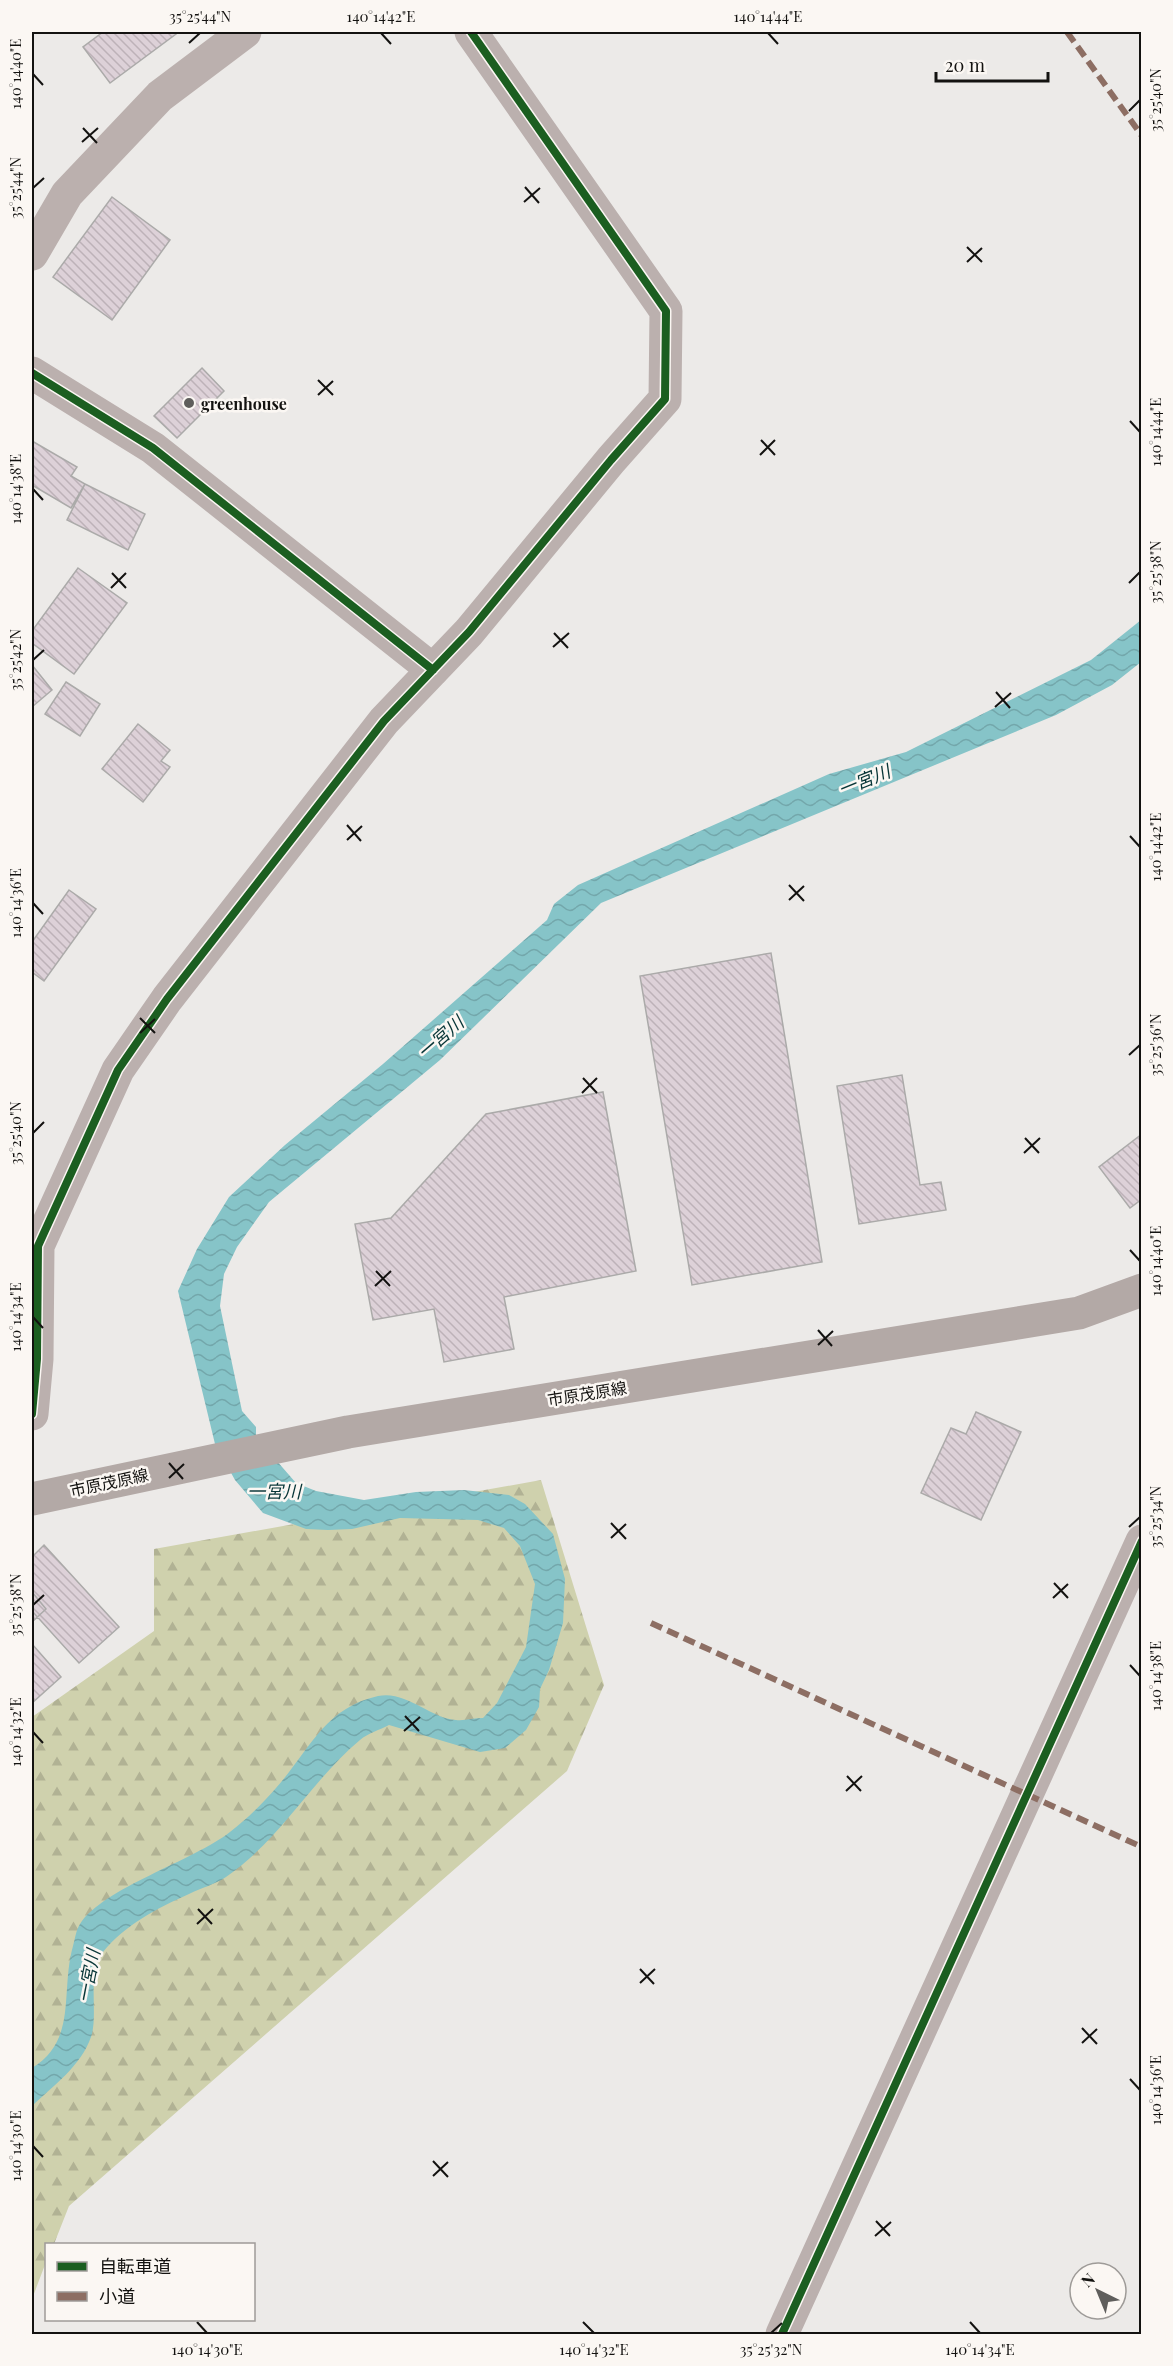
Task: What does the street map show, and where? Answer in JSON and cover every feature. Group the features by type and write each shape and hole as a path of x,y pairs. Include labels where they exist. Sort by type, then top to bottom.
{"main road":[{"name":"市原茂原線","path":"38,1497 348,1432 1079,1313 1142,1290"}],"street":[{"path":"32,254 67,194 160,96 245,32"},
{"path":"32,1414 38,1359 38,1246 118,1070 167,999 384,721 433,670 665,399 666,311 471,32"},
{"path":"32,373 153,448 433,670"},
{"path":"783,2334 1142,1541"}],"green space":[{"path":"541,1480 604,1685 567,1771 69,2206 54,2243 45,2243 45,2265 32,2299 32,1717 154,1631 154,1549"}],"water":[{"name":"一宮川","path":"1141,620 1141,662 1112,685 1056,715 601,903 440,1060 269,1202 237,1247 224,1274 220,1306 242,1411 256,1427 256,1437 296,1483 316,1491 364,1500 416,1492 464,1490 509,1495 525,1504 553,1534 565,1579 563,1623 549,1670 540,1689 539,1707 526,1730 505,1748 480,1752 389,1725 370,1733 342,1756 263,1846 245,1862 222,1879 154,1911 131,1925 112,1942 98,1960 95,1970 94,2017 91,2037 81,2057 66,2075 32,2106 32,2068 46,2057 56,2044 62,2029 69,1963 76,1935 80,1924 92,1911 128,1887 214,1843 236,1827 276,1788 319,1733 344,1710 359,1702 388,1695 408,1700 446,1718 459,1720 483,1718 497,1703 526,1647 535,1584 520,1546 504,1528 478,1520 400,1518 352,1529 306,1529 263,1513 235,1480 215,1444 178,1291 197,1249 229,1197 285,1145 383,1064 547,920 554,904 578,885 829,774 906,752 1091,660"}],"building":[{"path":"103,32 173,32 176,34 110,83 83,47"},
{"path":"112,197 170,240 112,320 53,277"},
{"name":"greenhouse","path":"202,368 224,391 177,438 154,416"},
{"path":"32,441 77,467 71,476 85,484 71,508 32,485"},
{"path":"85,484 145,514 128,550 67,520"},
{"path":"78,568 127,603 74,674 32,643 32,631"},
{"path":"32,665 52,690 32,707"},
{"path":"66,682 100,704 80,736 45,714"},
{"path":"138,724 170,750 161,761 170,767 143,802 102,769"},
{"path":"69,890 96,909 44,981 32,972 32,942"},
{"path":"771,953 822,1262 692,1285 640,976"},
{"path":"902,1075 920,1185 941,1182 946,1210 859,1224 837,1086"},
{"path":"603,1092 636,1271 504,1297 514,1349 444,1362 434,1309 373,1320 355,1224 391,1218 486,1114"},
{"path":"1142,1134 1142,1199 1130,1208 1099,1167"},
{"path":"976,1412 1021,1432 981,1520 921,1493 951,1428 966,1434"},
{"path":"44,1545 119,1627 79,1663 32,1611 32,1557"},
{"path":"32,1592 46,1609 32,1622"},
{"path":"32,1644 61,1677 32,1703"}],"marked path":[{"path":"1067,32 1142,136"},
{"path":"651,1623 1142,1847"}],"cycle path":[{"path":"32,1414 37,1359 38,1246 118,1070 167,999 384,721 469,632 611,460 665,399 666,311 471,32"},
{"path":"32,373 153,448 433,670"},
{"path":"782,2334 1142,1541"}],"place":[{"name":"greenhouse","path":"189,403"}]}
